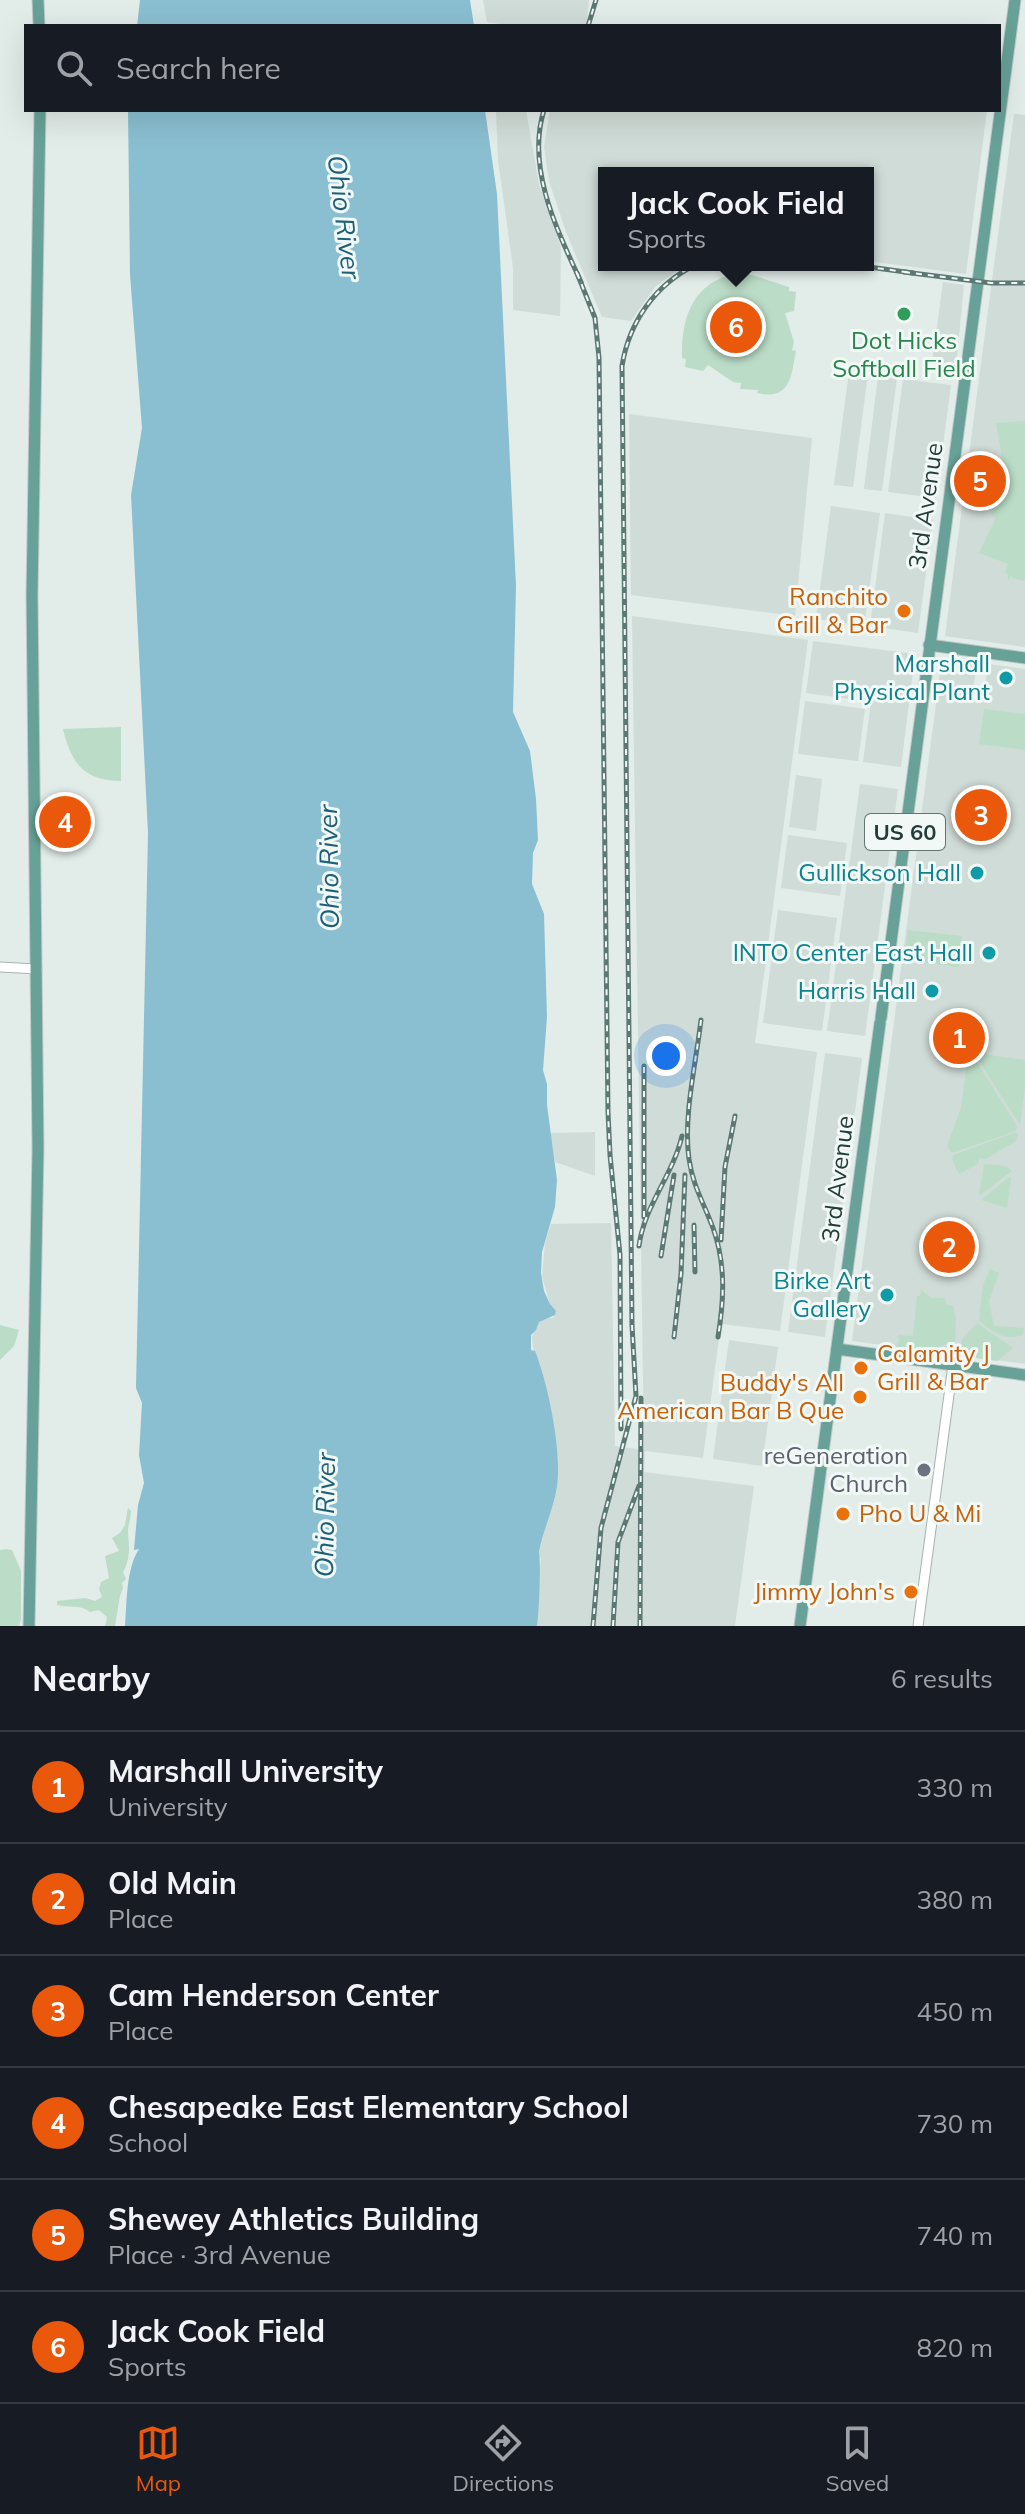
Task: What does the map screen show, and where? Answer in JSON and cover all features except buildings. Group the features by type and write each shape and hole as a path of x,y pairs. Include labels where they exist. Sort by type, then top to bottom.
{"main road":[{"path":"38,0 39,24"},
{"name":"3rd Avenue","path":"1001,105 1015,0"},
{"path":"29,1626 38,1149 32,579 40,112"},
{"name":"3rd Avenue","path":"800,1626 1000,112"},
{"path":"929,645 1025,658"},
{"path":"837,1349 1025,1375"}],"street":[{"path":"0,967 37,969"},
{"path":"918,1626 953,1365"}],"shaded area":[{"path":"483,0 589,0 586,24 487,22"},
{"path":"496,112 526,112 539,184 561,247 560,316 513,310 513,268 498,160"},
{"path":"550,112 987,112 966,274 874,262 874,167 598,167 598,271 676,271 655,287 631,321 602,317 566,232 549,181 544,147"},
{"path":"1014,114 1025,115 1025,647 945,636"},
{"path":"943,282 964,285 956,366 932,363"},
{"path":"849,372 868,374 853,487 834,485"},
{"path":"878,376 897,378 882,491 864,489"},
{"path":"903,379 951,385 936,498 888,492"},
{"path":"629,414 812,438 795,616 631,595"},
{"path":"831,506 880,513 864,626 816,619"},
{"path":"885,513 933,520 918,633 870,626"},
{"path":"632,616 808,640 755,1043 817,1052 780,1331 721,1324 703,1458 645,1451 644,1472 754,1486 735,1626 537,1626 539,1552 557,1483 549,1402 532,1337 539,1322 543,1318 553,1318 556,1311 550,1304 542,1276 545,1243 551,1224 611,1223 615,1446 644,1450"},
{"path":"813,641 915,654 901,767 863,762 871,702 806,693"},
{"path":"942,658 977,662 972,699 983,701 988,664 1025,669 1025,1364 852,1341"},
{"path":"805,701 865,709 858,761 798,754"},
{"path":"796,775 822,779 816,831 789,827"},
{"path":"860,784 898,789 865,1036 827,1031"},
{"path":"788,835 847,843 840,896 781,888"},
{"path":"778,910 837,918 822,1031 763,1023"},
{"path":"825,1053 862,1058 825,1337 788,1332"},
{"path":"595,1132 595,1176 555,1162 550,1133"},
{"path":"729,1340 778,1347 762,1466 713,1459"}],"green space":[{"path":"746,273 796,292 794,311 785,313 794,342 792,350 796,351 790,377 783,390 768,395 757,393 758,390 740,389 741,383 733,382 708,365 703,371 685,367 686,359 682,358 685,326 695,300 715,281"},
{"path":"1025,421 1025,581 1012,578 1012,575 1008,581 1008,574 1005,573 1008,564 979,553 996,518 991,515 997,465 1003,463 996,423"},
{"path":"984,709 1025,714 1025,750 979,744"},
{"path":"121,727 121,781 97,778 81,768 70,751 63,729"},
{"path":"908,930 962,936 959,967 904,960"},
{"path":"975,1055 1025,1060 1020,1125"},
{"path":"968,1056 973,1056 1017,1126 1016,1131 952,1153 947,1146 961,1108"},
{"path":"1016,1132 1016,1141 986,1159 980,1158 978,1164 959,1174 952,1160 953,1155"},
{"path":"984,1164 1007,1166 1012,1171 979,1196"},
{"path":"1009,1177 1007,1208 981,1200"},
{"path":"990,1269 999,1273 989,1301 994,1326 1024,1328 1023,1335 1000,1335 979,1321 983,1285"},
{"path":"921,1290 932,1298 944,1298 947,1305 953,1306 955,1341 928,1351 896,1347 898,1335 913,1336 917,1296 920,1296"},
{"path":"977,1323 1013,1348 997,1361 961,1356 957,1353 963,1338"},
{"path":"0,1325 19,1330 14,1346 0,1360"},
{"path":"128,1508 131,1511 129,1552 123,1572 126,1579 122,1583 115,1626 105,1626 107,1617 99,1610 90,1612 78,1607 57,1605 57,1601 85,1598 95,1601 102,1597 99,1589 101,1582 109,1578 105,1556 119,1551 112,1538 125,1525"},
{"path":"0,1550 12,1550 21,1571 19,1626 0,1626"}],"water":[{"path":"140,0 470,0 474,24 137,24"},
{"name":"Ohio River","path":"128,112 485,112 497,194 516,586 513,712 530,751 536,799 538,840 533,853 532,884 544,914 547,1017 543,1070 557,1180 555,1207 542,1252 541,1273 544,1291 556,1311 555,1315 539,1322 531,1335 531,1350 535,1351 549,1399 558,1454 556,1494 539,1552 537,1626 125,1626 129,1576 139,1549 134,1550 138,1505 144,1483 139,1455 142,1403 136,1388 148,833 131,495 142,428 130,275"}],"railway":[{"path":"589,24 596,0"},
{"path":"544,112 539,132 541,176 554,220 581,282"},
{"path":"874,268 913,273"},
{"path":"593,1626 601,1528 636,1396 632,1325 622,366 631,334 646,306 684,271"},
{"path":"904,272 991,283 1025,283"},
{"path":"577,273 595,318 599,358 608,1112 620,1255 621,1429"},
{"path":"701,1020 689,1108 688,1143 693,1178 720,1255 722,1296 718,1337"},
{"path":"644,1066 644,1217"},
{"path":"721,1240 725,1167 735,1116"},
{"path":"639,1246 647,1217 682,1136"},
{"path":"661,1256 674,1175"},
{"path":"674,1337 681,1274 685,1175"},
{"path":"694,1225 695,1272"},
{"path":"640,1626 641,1398"},
{"path":"613,1626 618,1542 639,1486"}],"place":[{"name":"Dot Hicks Softball Field","path":"904,314"},
{"name":"Jack Cook Field","path":"736,327"},
{"name":"Shewey Athletics Building","path":"980,481"},
{"name":"Ranchito Grill & Bar","path":"904,611"},
{"name":"Marshall Physical Plant","path":"1006,678"},
{"name":"Cam Henderson Center","path":"981,815"},
{"name":"Chesapeake East Elementary School","path":"65,822"},
{"name":"Gullickson Hall","path":"977,873"},
{"name":"INTO Center East Hall","path":"989,953"},
{"name":"Harris Hall","path":"932,991"},
{"name":"Marshall University","path":"959,1038"},
{"name":"Old Main","path":"949,1247"},
{"name":"Birke Art Gallery","path":"887,1295"},
{"name":"Calamity J Grill & Bar","path":"861,1368"},
{"name":"Buddy's All American Bar B Que","path":"860,1397"},
{"name":"reGeneration Church","path":"924,1470"},
{"name":"Pho U & Mi","path":"843,1514"},
{"name":"Jimmy John's","path":"911,1592"}]}
